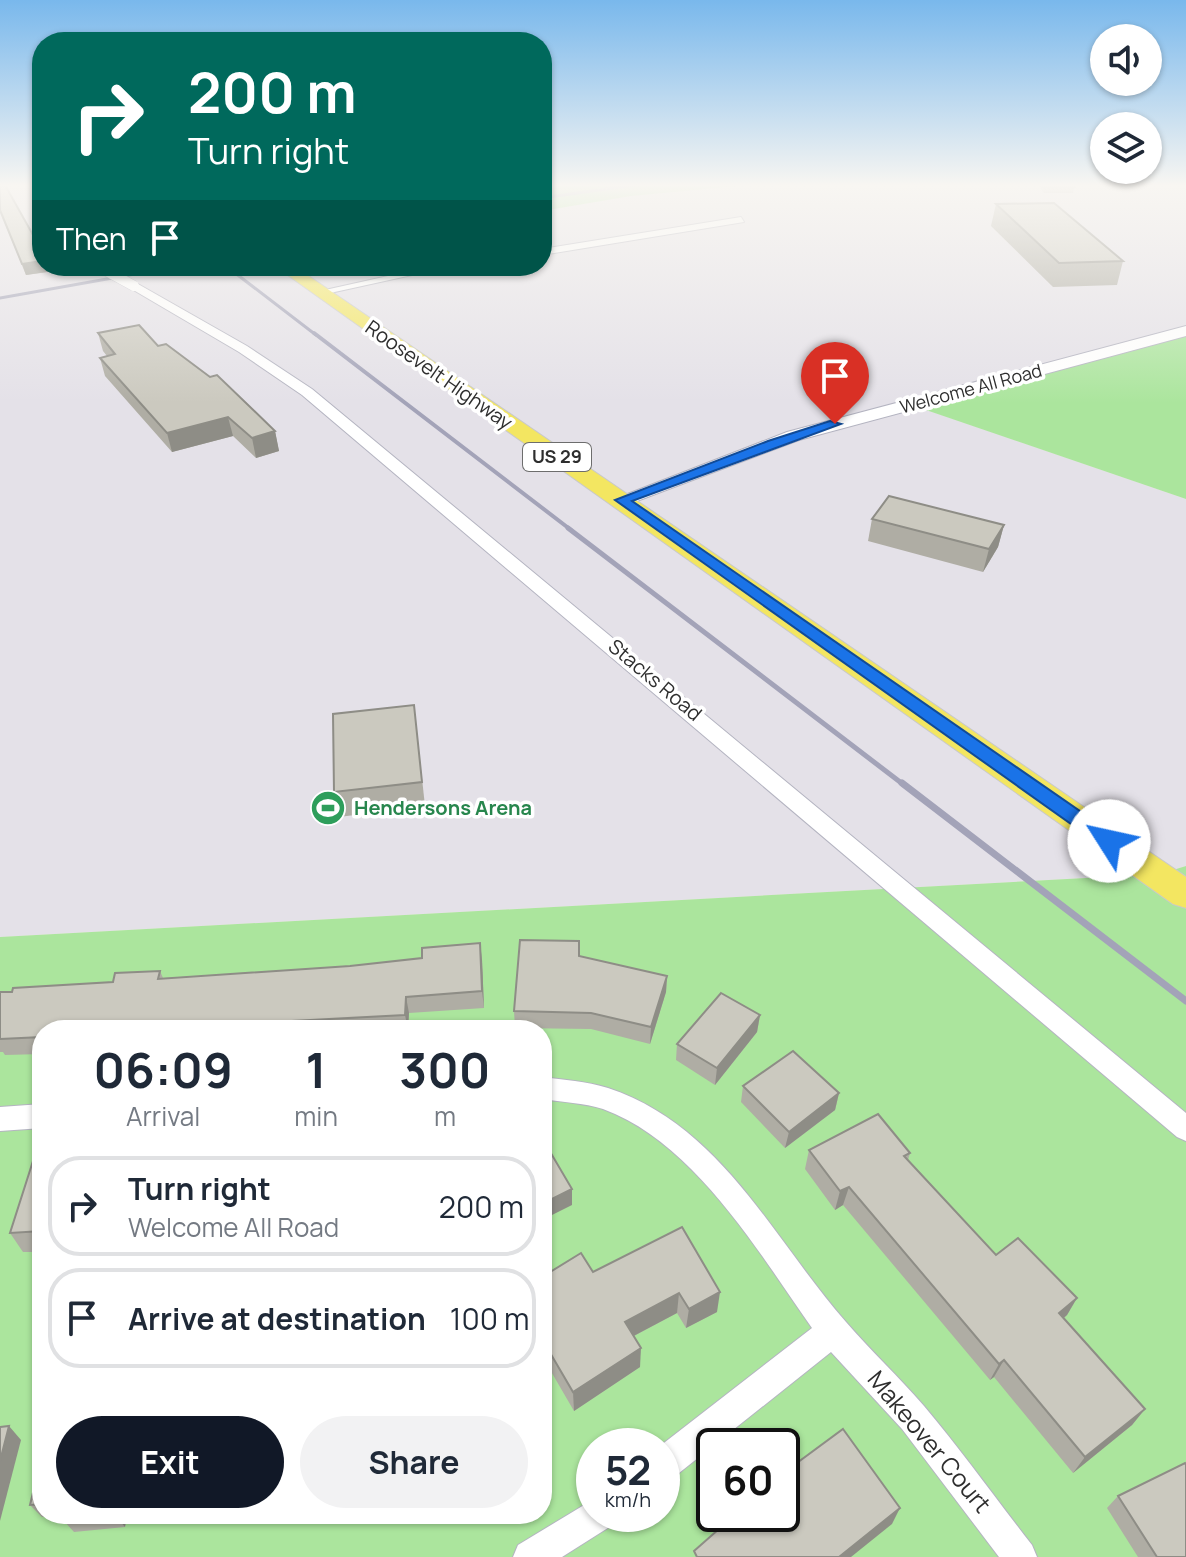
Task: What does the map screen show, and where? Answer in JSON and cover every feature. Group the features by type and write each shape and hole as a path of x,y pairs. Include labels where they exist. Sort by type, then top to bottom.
{"main road":[{"name":"Roosevelt Highway","path":"298,276 1186,895"}],"street":[{"name":"Stacks Road","path":"115,276 243,349 307,392 1186,1129"},
{"path":"321,292 399,276"},
{"name":"Welcome All Road","path":"622,500 793,436 1186,331"},
{"name":"Makeover Court","path":"552,1090 612,1101 652,1122 691,1152 755,1227 833,1331 913,1418 1020,1557"},
{"path":"0,1119 32,1117"},
{"path":"680,1451 833,1331"},
{"path":"530,1557 576,1528"}],"shaded area":[{"path":"0,258 32,258 32,276 552,276 552,258 1186,258 1186,336 1109,352 927,410 1186,499 1186,866 1160,874 0,937"}],"green space":[{"path":"1186,336 1186,499 926,410 1109,352"},
{"path":"1186,866 1186,1557 0,1557 0,937 1160,874"}],"building":[{"path":"19,258 32,258 32,262 22,264"},
{"path":"1053,258 1119,258 1123,261 1059,263"},
{"path":"139,325 158,346 166,344 210,377 217,375 275,431 252,438 228,417 167,433 100,358 115,354 98,333"},
{"path":"889,496 1004,525 989,549 872,519"},
{"path":"414,705 422,782 334,792 333,714"},
{"path":"520,940 579,941 579,956 667,976 651,1027 591,1013 514,1011"},
{"path":"480,943 482,991 406,997 405,1015 309,1020 32,1020 32,1037 0,1039 0,992 12,992 13,988 113,982 115,973 160,971 158,979 350,966 422,958 422,948"},
{"path":"721,993 760,1015 717,1068 677,1044"},
{"path":"793,1051 839,1093 789,1132 743,1086"},
{"path":"878,1114 910,1153 904,1156 996,1255 1018,1238 1077,1298 1059,1313 1145,1409 1085,1457 1004,1360 999,1364 849,1187 840,1191 809,1150"},
{"path":"552,1155 572,1189 552,1199"},
{"path":"32,1164 32,1232 10,1233"},
{"path":"682,1227 720,1292 689,1309 679,1293 625,1322 641,1348 573,1392 552,1356 552,1271 581,1253 593,1272"},
{"path":"9,1426 0,1461 0,1427"},
{"path":"843,1429 900,1508 839,1557 697,1557 694,1551 716,1532 800,1532 800,1461"},
{"path":"1185,1463 1186,1557 1157,1557 1118,1496"}],"railway":[{"path":"0,298 124,276"},
{"path":"239,276 316,335"},
{"path":"314,333 571,530"},
{"path":"568,528 904,785"},
{"path":"902,783 1186,1001"}],"place":[{"name":"Hendersons Arena","path":"328,808"}],"route":[{"path":"835,424 772,443 622,500 1109,841"}]}
